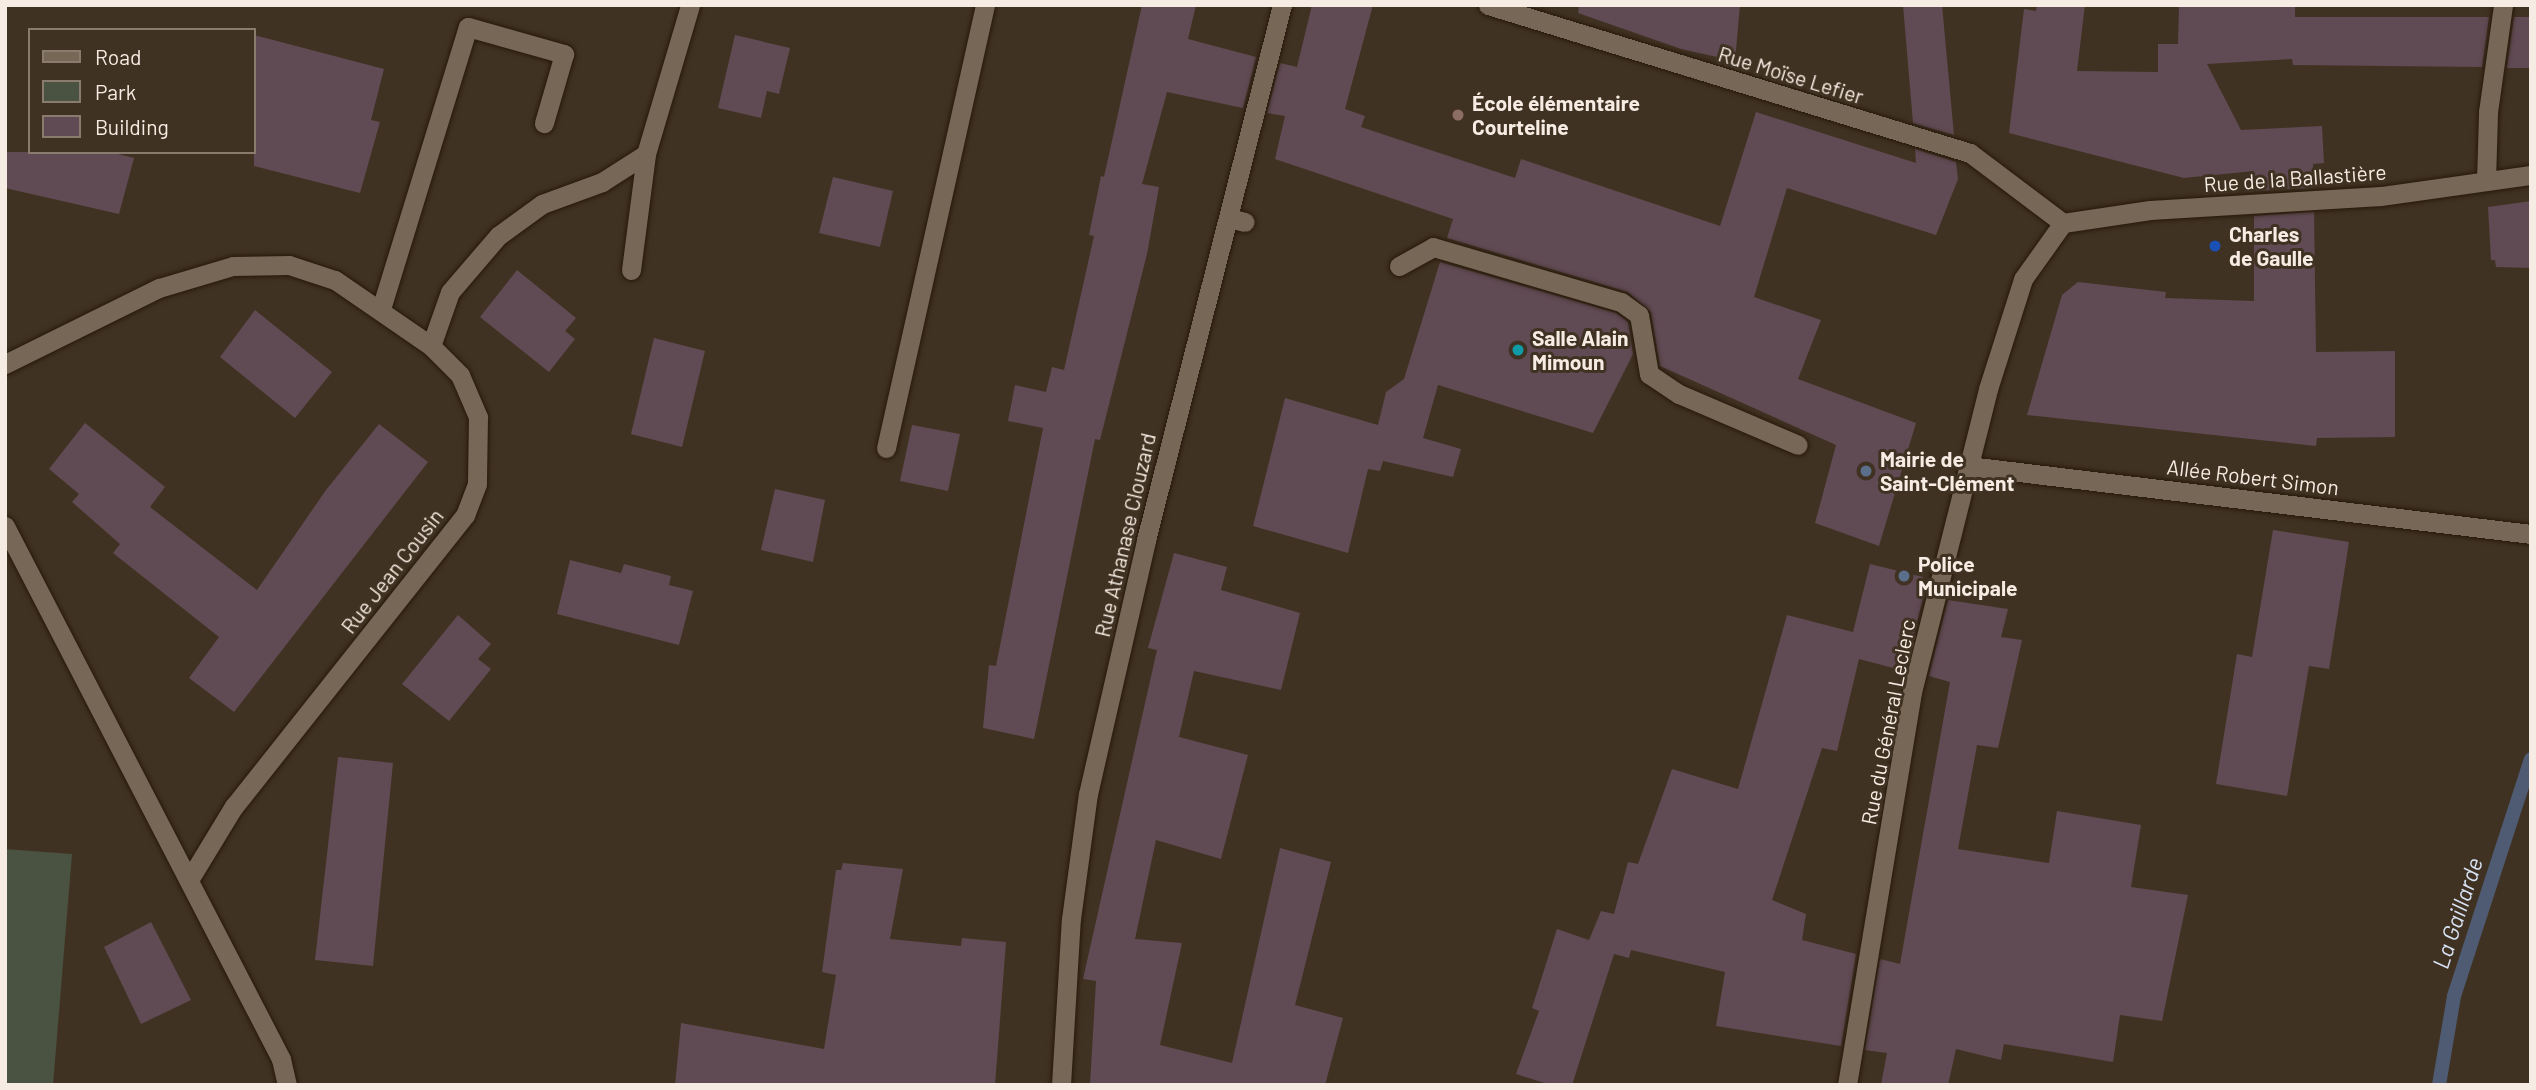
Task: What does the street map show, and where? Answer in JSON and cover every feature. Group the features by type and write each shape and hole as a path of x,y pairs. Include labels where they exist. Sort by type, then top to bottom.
{"street":[{"path":"631,270 646,154 690,5"},
{"path":"886,448 985,5"},
{"name":"Rue Athanase Clouzard","path":"1061,1085 1071,919 1088,794 1210,311 1237,220 1282,5"},
{"name":"Rue Moïse Lefier","path":"1488,5 1969,153 2063,223"},
{"path":"2486,181 2488,112 2503,5"},
{"path":"382,309 467,27 564,54 544,124"},
{"path":"431,345 450,292 498,236 542,204 602,182 646,154"},
{"name":"Rue de la Ballastière","path":"2063,223 2150,210 2381,196 2531,175"},
{"name":"Rue du Général Leclerc","path":"1847,1085 1912,692 1999,345 2023,279 2063,223"},
{"path":"1399,266 1433,247 1621,302 1639,315 1648,374 1679,394 1798,445"},
{"name":"Rue Jean Cousin","path":"5,365 159,288 233,266 289,265 335,280 382,309 431,345 460,375 478,417 477,484 465,515 234,806 189,880"},
{"name":"Allée Robert Simon","path":"1969,466 2531,534"},
{"path":"5,526 281,1059 286,1085"}],"green space":[{"path":"5,849 72,854 53,1085 5,1085"}],"building":[{"path":"1142,5 1196,5 1188,39 1256,57 1243,108 1167,92 1142,184 1159,187 1147,254 1100,440 1095,439 1034,739 983,728 989,665 996,666 1043,428 1008,421 1015,385 1046,392 1052,367 1064,370 1094,236 1089,235 1101,176 1104,177"},
{"path":"1312,5 1373,5 1345,109 1365,116 1361,127 1515,178 1521,159 1720,226 1756,112 1916,163 1915,149 1956,162 1958,179 1936,235 1787,188 1754,297 1821,320 1798,379 1916,423 1879,546 1815,523 1836,445 1660,366 1651,312 1628,292 1447,238 1453,219 1275,159 1285,116 1267,113 1280,63 1297,67"},
{"path":"1579,5 1740,5 1735,61 1681,49 1578,13"},
{"path":"1903,5 1942,5 1954,135 1913,123"},
{"path":"2037,5 2085,5 2077,71 2158,72 2158,44 2178,44 2179,5 2295,5 2295,17 2489,17 2482,67 2293,65 2292,59 2207,64 2241,130 2322,126 2324,163 2313,164 2313,188 2254,191 2254,171 2184,178 2009,133 2024,9 2036,11"},
{"path":"2514,17 2531,17 2531,68 2507,68"},
{"path":"735,35 790,48 779,94 767,91 761,118 718,108"},
{"path":"256,36 384,69 371,120 380,122 360,193 254,166"},
{"path":"5,152 118,154 134,158 119,214 5,188"},
{"path":"833,177 893,191 880,247 819,233"},
{"path":"2531,201 2531,268 2496,267 2495,260 2491,260 2488,207"},
{"path":"2314,212 2316,352 2395,351 2395,437 2317,438 2316,446 2027,415 2062,295 2078,282 2166,292 2165,298 2254,301 2254,216"},
{"path":"1440,262 1616,313 1628,322 1633,354 1593,433 1438,385 1423,438 1461,449 1453,477 1383,461 1380,471 1368,469 1348,553 1253,526 1285,398 1378,425 1386,392 1404,379"},
{"path":"517,270 576,318 565,331 575,339 549,372 480,317"},
{"path":"255,310 332,372 295,418 220,357"},
{"path":"654,338 705,351 682,447 631,434"},
{"path":"85,423 165,487 150,507 257,590 326,490 379,424 428,462 234,712 189,678 219,637 113,553 120,544 72,502 79,494 49,469"},
{"path":"912,425 960,434 948,491 900,481"},
{"path":"775,489 825,500 813,562 761,550"},
{"path":"2273,530 2349,542 2329,669 2309,666 2287,796 2216,784 2237,654 2252,657"},
{"path":"1174,553 1227,567 1221,590 1300,613 1281,690 1194,671 1179,737 1248,755 1221,859 1156,840 1135,939 1182,943 1160,1045 1232,1063 1280,848 1331,862 1295,1005 1343,1018 1325,1085 1090,1085 1096,981 1083,979 1157,650 1148,648"},
{"path":"570,560 621,573 624,564 671,576 669,585 693,591 679,645 557,614"},
{"path":"1870,564 1923,577 1918,598 1923,598 1905,671 1859,659 1837,751 1822,748 1772,900 1806,914 1802,940 1856,954 1841,1046 1716,1026 1725,972 1631,950 1629,958 1614,954 1572,1085 1551,1085 1516,1074 1539,1011 1532,1008 1557,929 1589,940 1601,911 1614,914 1628,862 1638,864 1672,769 1738,789 1787,615 1853,632"},
{"path":"1948,600 2008,609 2001,637 2022,640 1998,748 1977,745 1958,849 2049,863 2057,811 2141,825 2131,887 2188,895 2162,1021 2120,1015 2113,1062 2004,1044 2001,1060 1956,1049 1948,1085 1881,1085 1887,1053 1865,1050 1880,959 1900,964 1950,682 1929,676"},
{"path":"458,615 491,644 478,659 491,669 449,721 402,684"},
{"path":"338,757 393,763 373,966 315,960"},
{"path":"843,863 903,869 890,939 961,946 962,938 1006,942 995,1085 675,1085 681,1023 824,1049 836,975 822,972 836,870 841,870"},
{"path":"151,922 191,1000 141,1024 104,947"}],"waterway":[{"name":"La Gaillarde","path":"2439,1085 2454,996 2531,759"}],"place":[{"name":"École élémentaire Courteline","path":"1458,115"},
{"name":"Charles de Gaulle","path":"2215,246"},
{"name":"Salle Alain Mimoun","path":"1518,350"},
{"name":"Mairie de Saint-Clément","path":"1866,471"},
{"name":"Police Municipale","path":"1904,576"}]}
